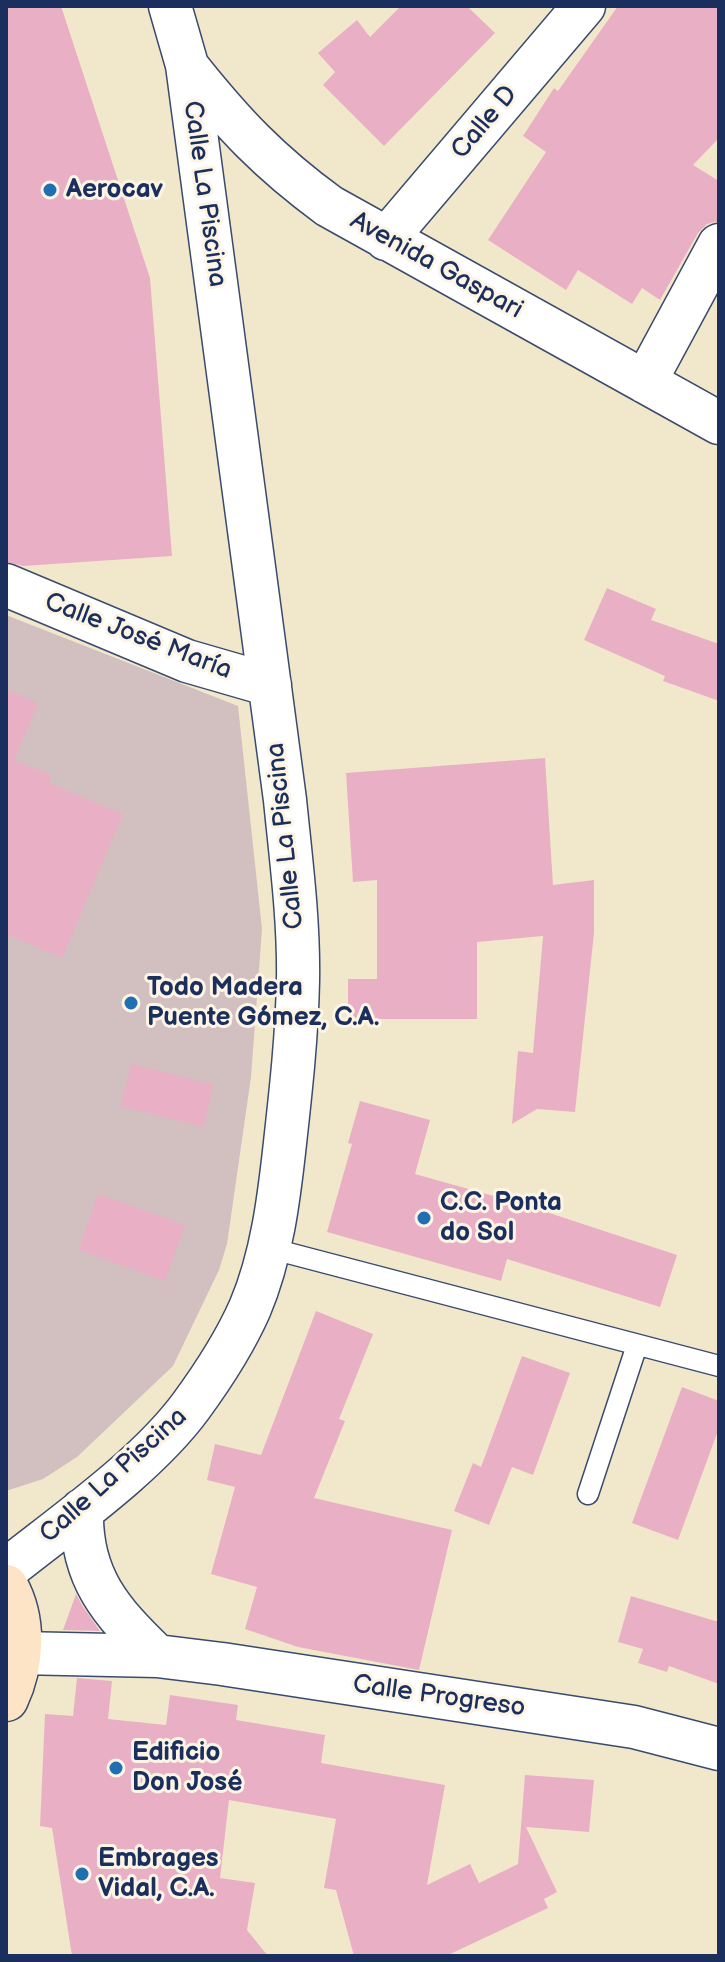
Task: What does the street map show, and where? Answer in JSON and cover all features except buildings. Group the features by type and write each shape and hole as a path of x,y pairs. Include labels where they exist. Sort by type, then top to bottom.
{"street":[{"name":"Calle La Piscina","path":"6,1570 82,1510 155,1445 190,1408 228,1351 250,1308 269,1248 280,1184 298,980 296,898 187,65 170,6"},
{"name":"Calle D","path":"386,239 584,6"},
{"name":"Avenida Gaspari","path":"187,65 234,126 277,167 329,206 719,423"},
{"path":"645,382 719,245"},
{"name":"Calle José María","path":"6,585 187,661 270,685"},
{"path":"82,1510 81,1540 105,1601 119,1620 157,1656"},
{"path":"6,1587 18,1622 11,1688"},
{"name":"Calle Progreso","path":"11,1688 157,1656 634,1727 719,1749"}],"lane":[{"path":"269,1248 719,1366"},
{"path":"588,1494 637,1345"}],"shaded area":[{"name":"Todo Madera Puente Gómez, C.A.","path":"6,615 238,706 262,929 251,1077 227,1244 219,1270 173,1366 77,1457 43,1479 6,1491"}],"place":[{"name":"Aerocav","path":"50,190"},
{"name":"Todo Madera Puente Gómez, C.A.","path":"131,1003"},
{"name":"C.C. Ponta do Sol","path":"424,1218"},
{"name":"Edificio Don José","path":"116,1768"},
{"name":"Embrages Vidal, C.A.","path":"82,1874"}]}
